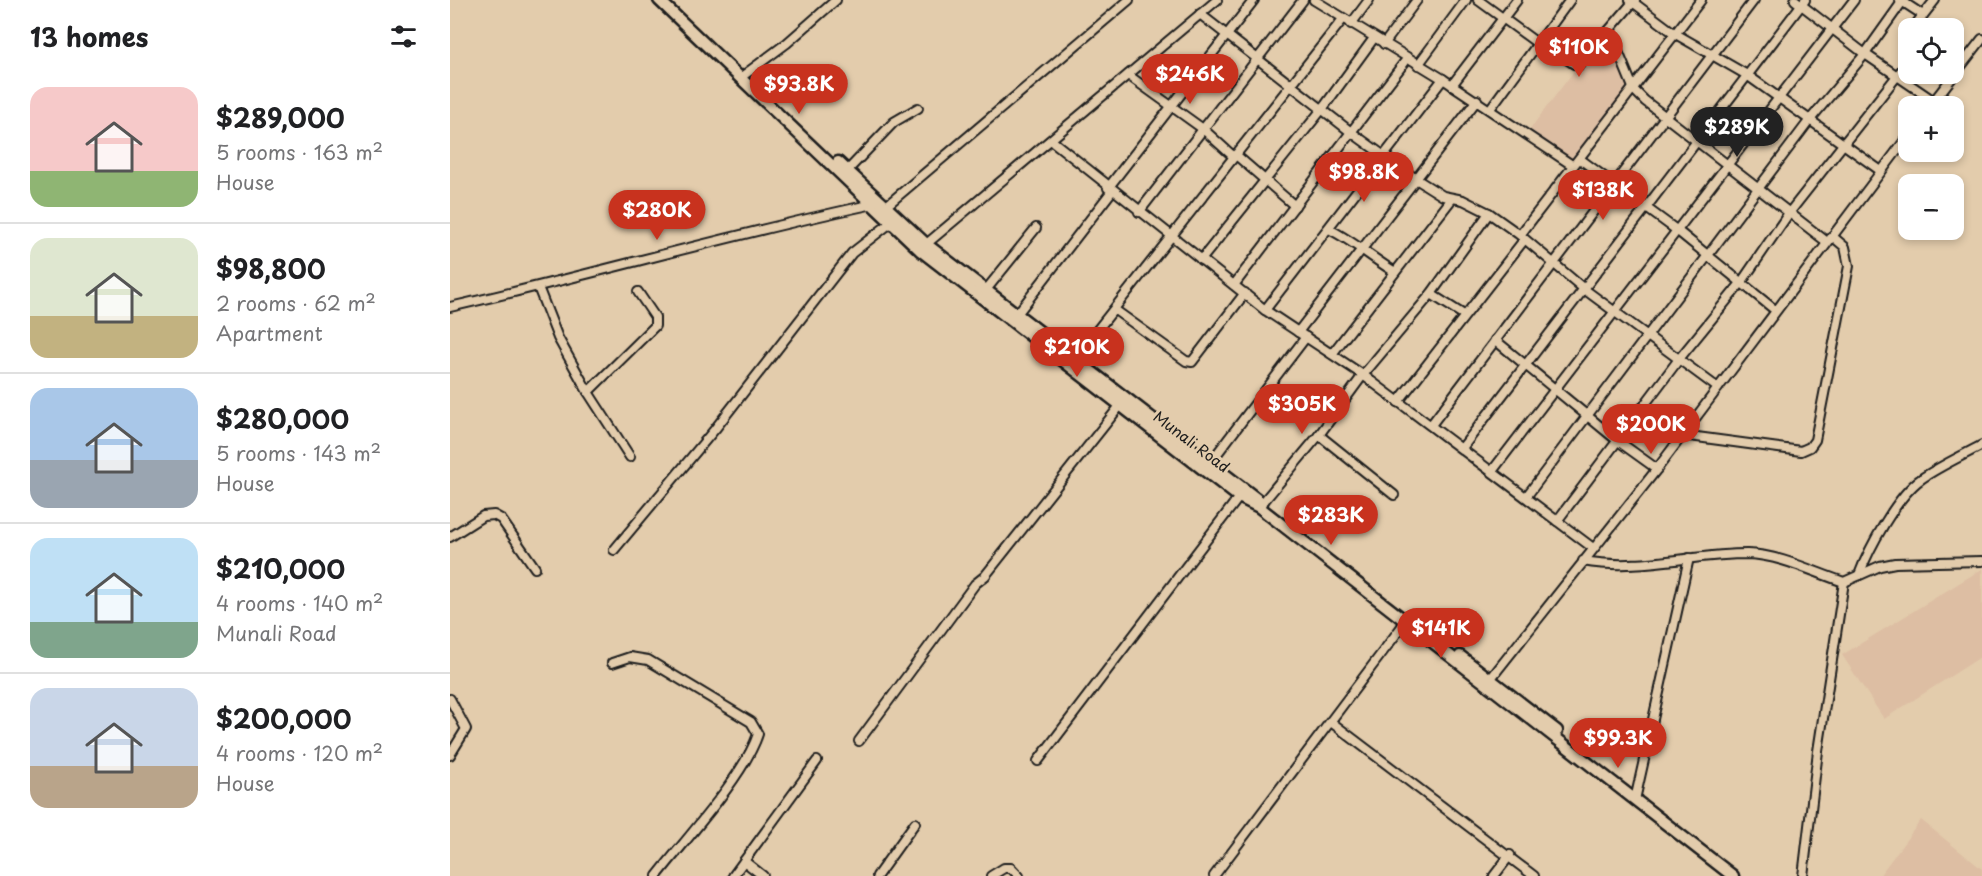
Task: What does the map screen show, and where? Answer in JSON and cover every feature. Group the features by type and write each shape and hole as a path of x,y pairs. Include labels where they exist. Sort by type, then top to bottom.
{"main road":[{"name":"Munali Road","path":"659,0 847,171 879,205"},
{"name":"Munali Road","path":"668,0 743,76 923,247 1636,797 1742,876"},
{"name":"Munali Road","path":"923,247 986,290 1015,317"},
{"name":"Munali Road","path":"1208,467 1239,497 1260,505"},
{"name":"Munali Road","path":"1636,797 1733,876"}],"street":[{"path":"743,76 836,0"},
{"path":"450,307 538,287 710,240 879,205 1130,0"},
{"path":"923,247 1217,0"},
{"path":"1015,317 1171,107 1254,0"},
{"path":"1139,212 1303,0"},
{"path":"1351,24 1369,0"},
{"path":"1384,44 1417,0"},
{"path":"1418,65 1466,0"},
{"path":"1478,0 1538,42 1579,65 1610,32 1632,1 1674,33 1746,75 1809,121 1844,142 1881,171"},
{"path":"1452,85 1517,0"},
{"path":"1490,109 1570,0"},
{"path":"1398,402 1522,237 1572,165 1580,159 1634,90 1674,33 1701,0"},
{"path":"1431,425 1754,0"},
{"path":"1493,470 1679,231 1778,97 1854,0"},
{"path":"1921,18 1935,0"},
{"path":"1317,1 1407,59 1477,100 1572,165"},
{"path":"1462,448 1525,363 1647,209 1800,1 1832,29 1922,96"},
{"path":"1526,497 1809,121 1865,54 1901,1 1923,15"},
{"path":"1200,14 1416,179 1451,200 1463,200 1489,213 1522,237 1584,289 1718,388"},
{"path":"1072,362 1343,19"},
{"path":"1610,32 1634,90 1664,117 1758,190 1789,213 1845,247 1849,266 1815,440 1810,447 1802,451 1682,435"},
{"path":"1201,260 1323,108 1374,38"},
{"path":"1964,58 1982,39"},
{"path":"1234,285 1407,59"},
{"path":"1557,521 1679,359 1741,283 1789,213 1898,74"},
{"path":"1128,75 1203,129 1295,206"},
{"path":"1264,310 1443,79"},
{"path":"1298,332 1362,252 1477,100"},
{"path":"847,171 894,122 918,108"},
{"path":"1051,140 1110,190 1264,310 1363,375 1493,470 1593,548"},
{"path":"1488,682 1657,469 1898,149"},
{"path":"1580,159 1614,186 1679,231 1775,310"},
{"path":"1332,354 1451,200"},
{"path":"1260,505 1319,435 1363,375 1431,294 1489,213"},
{"path":"614,550 708,437 852,253 894,220"},
{"path":"986,290 1036,228"},
{"path":"1329,229 1348,239 1362,252 1395,272"},
{"path":"538,287 558,338 588,392 630,457"},
{"path":"588,392 654,326 655,317 638,292"},
{"path":"1115,310 1186,361 1192,362 1245,293"},
{"path":"1431,294 1464,315"},
{"path":"1208,467 1306,337"},
{"path":"1496,340 1618,441 1657,469"},
{"path":"859,741 975,584 985,576 1123,402"},
{"path":"1319,435 1394,495"},
{"path":"1859,575 1866,556 1904,496 1919,480 1982,445"},
{"path":"1038,761 1239,497"},
{"path":"450,537 483,516 494,514 501,519 535,568"},
{"path":"1583,561 1602,565 1658,564 1689,558 1749,554 1778,558 1844,582 1895,563 1982,561"},
{"path":"1636,797 1689,558"},
{"path":"1803,876 1818,751 1844,582"},
{"path":"1214,876 1407,620"},
{"path":"612,663 636,658 656,664 751,722 758,734 754,747 732,780 657,876"},
{"path":"450,699 464,721 466,729 450,755"},
{"path":"1331,722 1510,855 1534,876"},
{"path":"733,876 817,761"},
{"path":"877,876 915,823"},
{"path":"1494,876 1510,855"},
{"path":"744,861 763,876"},
{"path":"992,876 1004,868 1011,868 1019,876"}],"shaded area":[{"path":"1608,42 1629,89 1572,161 1530,129 1574,71"},
{"path":"1982,569 1982,656 1884,719 1842,655"},
{"path":"1921,820 1982,869 1982,876 1879,876"}]}
